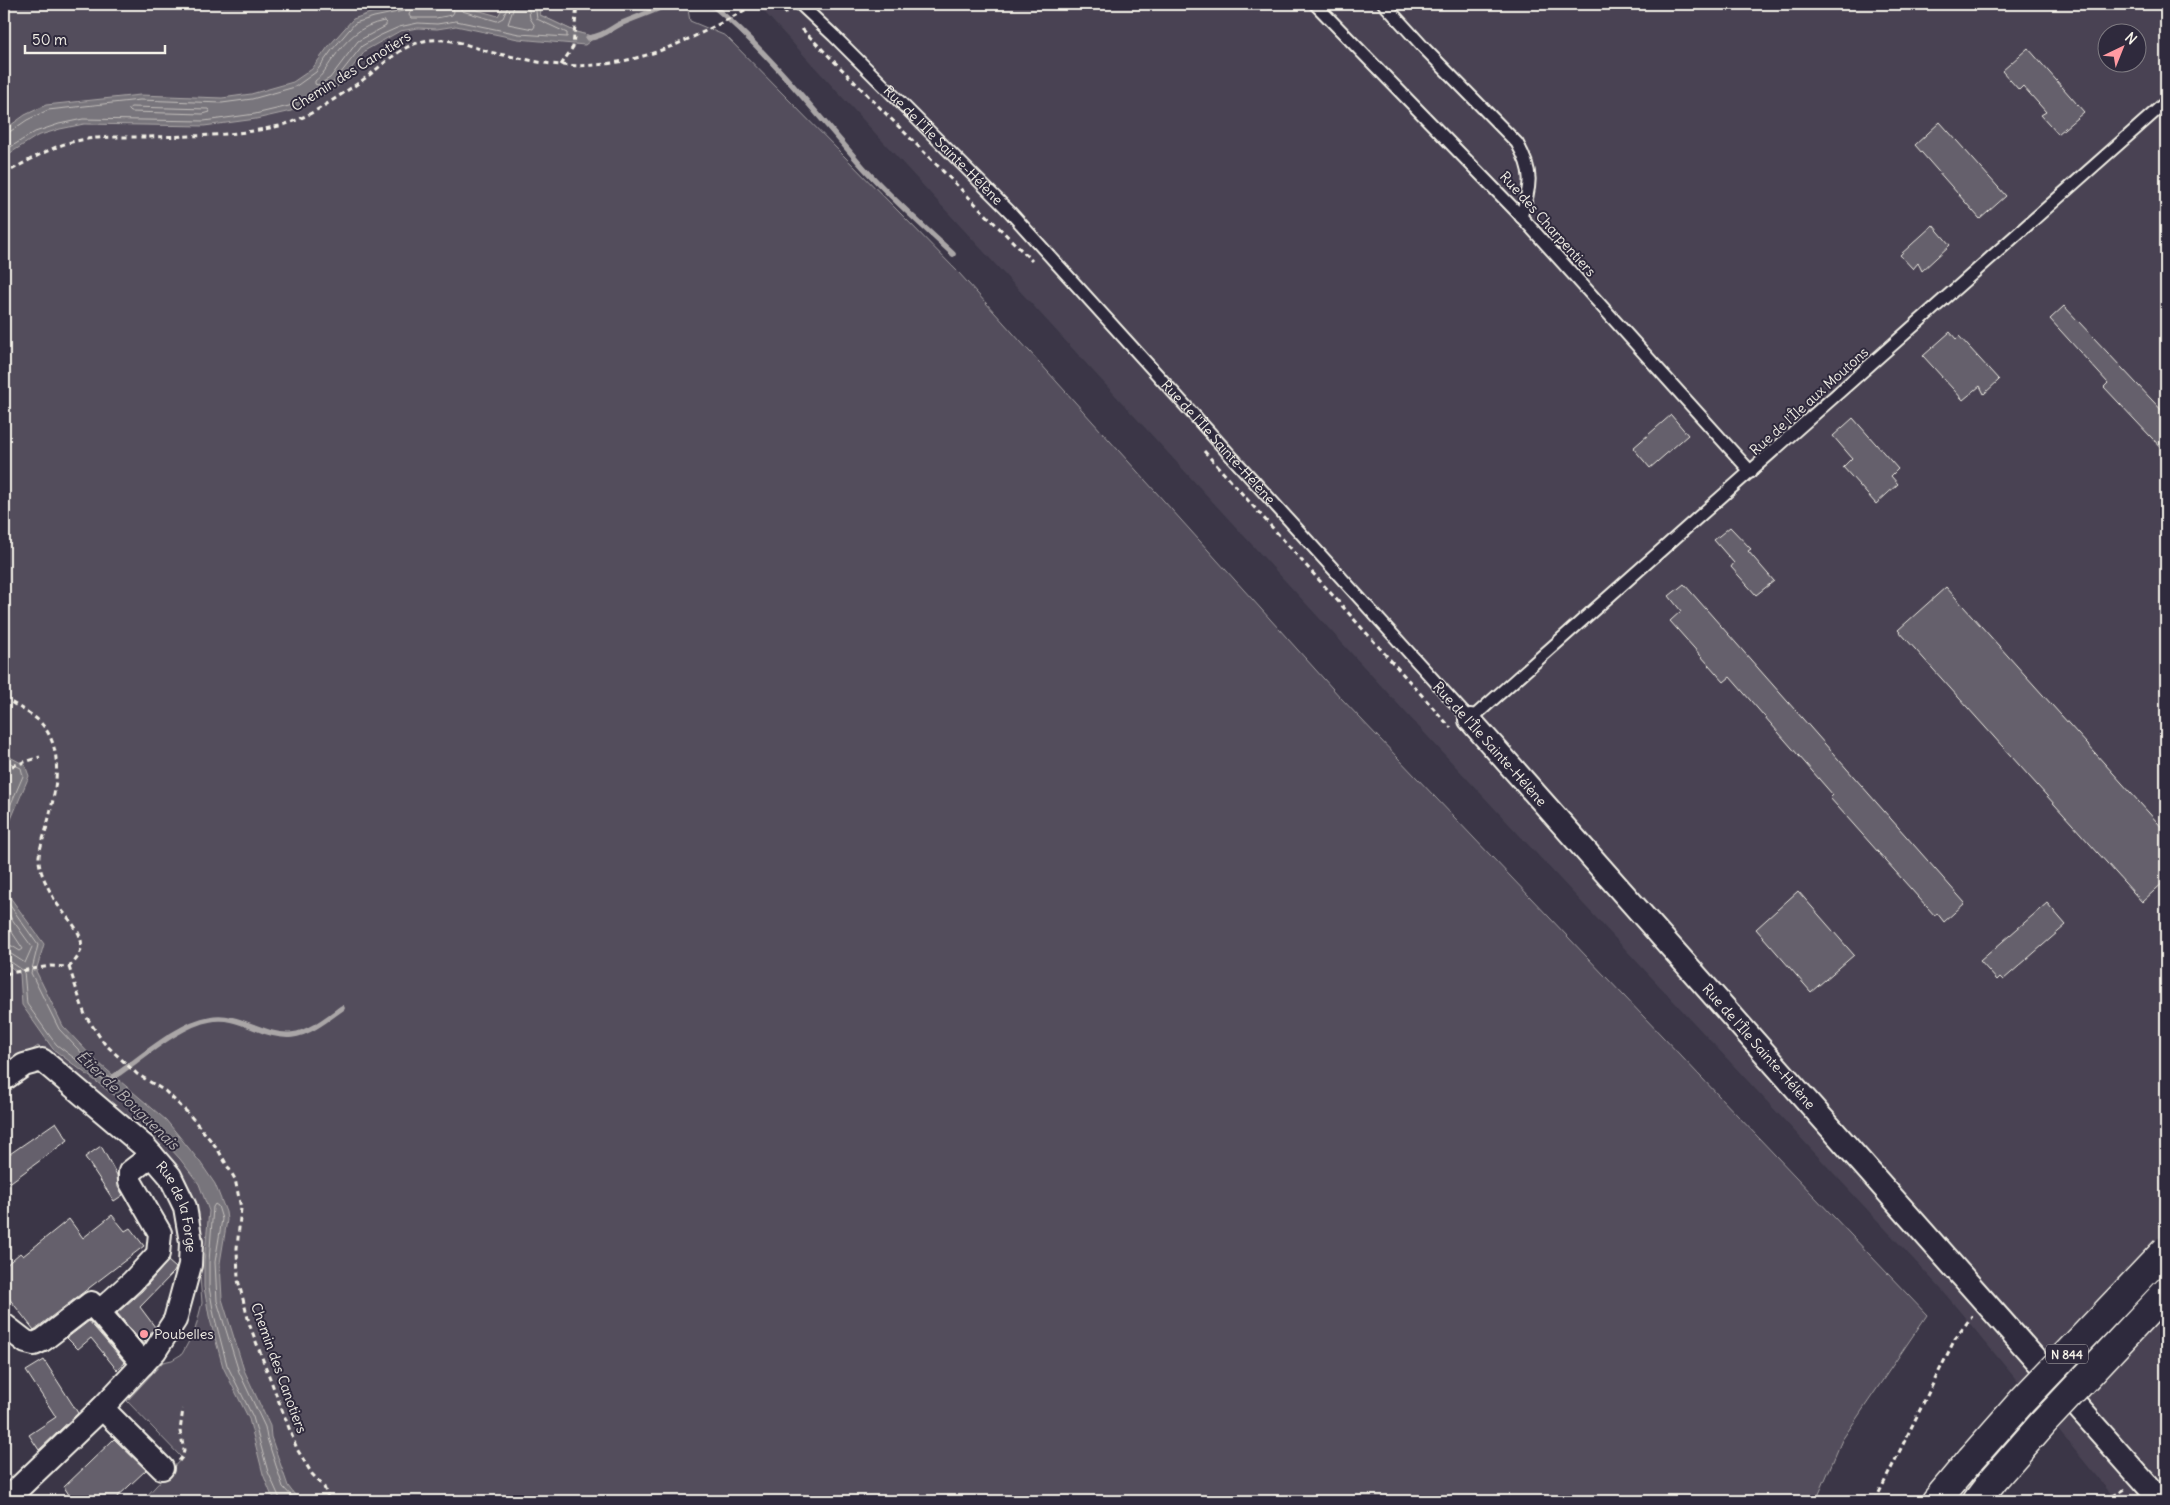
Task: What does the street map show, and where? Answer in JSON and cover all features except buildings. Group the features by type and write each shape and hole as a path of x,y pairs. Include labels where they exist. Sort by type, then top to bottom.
{"highway":[{"name":"N 844","path":"1936,1501 2023,1400 2166,1250"},
{"name":"N 844","path":"1977,1501 2043,1423 2166,1292"}],"street":[{"name":"Rue de l'Île Sainte-Hélène","path":"1470,720 2161,1501"},
{"name":"Rue de la Forge","path":"4,1079 24,1064 42,1060 145,1147 170,1176 185,1207 191,1242 190,1257 174,1320 155,1351 102,1408 5,1501"},
{"name":"Rue de la Forge","path":"98,1312 132,1282 158,1254 160,1232 130,1182 130,1172 152,1155"},
{"path":"4,1325 26,1342 34,1344 43,1340 91,1303 143,1364"},
{"path":"102,1408 162,1468"}],"lane":[{"name":"Rue de l'Île Sainte-Hélène","path":"800,4 1010,212 1470,720"},
{"name":"Rue des Charpentiers","path":"1315,4 1431,121 1521,217 1751,472"},
{"path":"1384,4 1424,49 1517,143 1527,160 1530,175 1528,194 1521,217"},
{"name":"Rue de l'Île aux Moutons","path":"1470,720 2166,102"}],"path":[{"path":"561,66 573,47 577,4"},
{"name":"Chemin des Canotiers","path":"4,174 34,158 75,141 120,137 206,136 280,126 307,115 417,42 432,40 460,42 488,51 561,66 592,66 646,56 700,35 752,6 761,4"},
{"path":"4,698 39,721 50,736 55,747 54,797 39,858 44,880 58,906 75,924 81,938 81,949 76,960 68,966 50,966 4,974"},
{"path":"12,766 40,757"},
{"name":"Chemin des Canotiers","path":"68,966 85,1015 104,1043 137,1074 165,1092 188,1113 217,1148 235,1178 241,1208 237,1248 238,1280 250,1326 297,1449 312,1474 324,1488 329,1501"},
{"path":"1875,1501 1955,1339 1978,1307 1980,1298"},
{"path":"162,1468 167,1473 183,1456 184,1450 180,1431 183,1409"},
{"path":"2104,1501 2130,1486"}],"shaded area":[{"path":"4,4 505,4 498,16 594,37 576,32 540,15 539,4 687,4 690,21 726,36 959,273 1341,698 1927,1315 1842,1440 1816,1501 142,1501 182,1458 127,1401 163,1362 172,1360 182,1354 195,1330 202,1303 198,1249 199,1212 153,1141 38,1046 4,1069"},
{"path":"757,4 2166,4 2166,1501 2117,1501 1942,1290 1418,726"}],"water":[{"path":"456,4 498,16 505,4 539,4 540,15 576,32 595,37 585,45 518,39 456,26 400,31 366,50 337,87 291,111 256,119 204,126 84,124 37,136 4,157 4,130 25,115 46,105 140,95 222,98 251,94 293,82 312,69 328,47 353,19 373,12 407,5"},
{"path":"4,754 25,765 29,776 4,836"},
{"name":"Étier de Bouguenais","path":"4,889 44,944 36,971 63,1026 94,1059 166,1120 215,1184 226,1212 227,1220 220,1263 222,1299 244,1370 270,1426 271,1437 288,1486 294,1494 304,1501 277,1501 271,1494 263,1474 249,1419 223,1367 209,1316 204,1287 204,1262 209,1211 199,1184 180,1159 138,1113 53,1049 22,1005 20,974 4,962"}],"waterway":[{"path":"588,38 601,35 620,24 668,4"},
{"path":"711,4 771,61 863,167 907,212 953,254"},
{"name":"Étier de Bouguenais","path":"109,1080 171,1036 198,1022 210,1019 231,1019 271,1033 292,1035 312,1028 342,1008"}],"place":[{"name":"Poubelles","path":"144,1334"}]}
